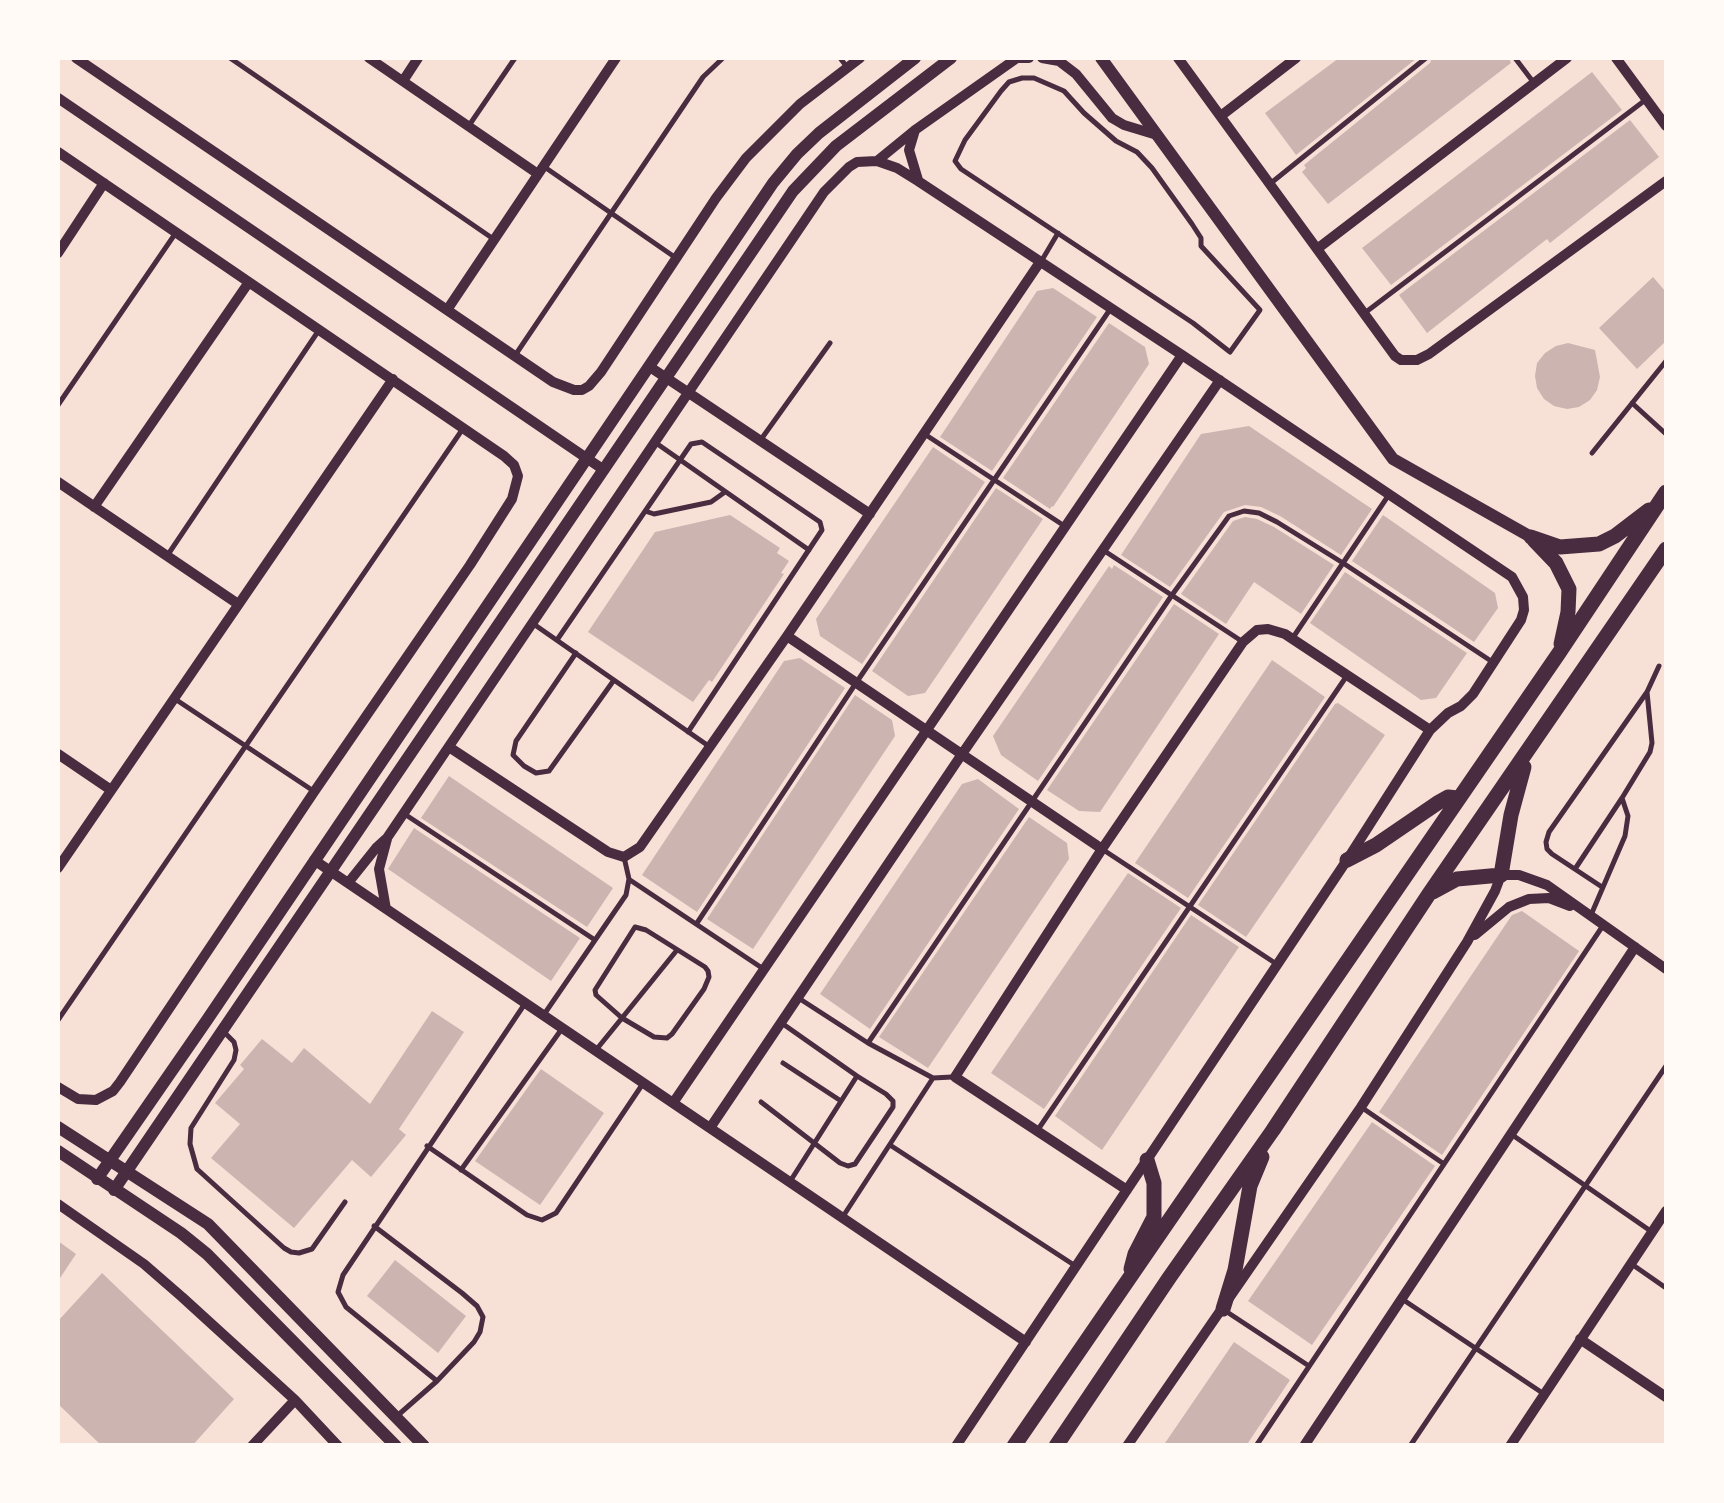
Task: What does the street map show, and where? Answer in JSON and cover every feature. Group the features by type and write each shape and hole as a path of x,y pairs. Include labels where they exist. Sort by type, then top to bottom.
{"highway":[{"path":"1531,537 1560,547 1599,544 1616,536 1664,496"},
{"path":"1014,1446 1664,496"},
{"path":"1531,537 1556,563 1569,589 1559,653"},
{"path":"1056,1446 1666,549"},
{"path":"1429,894 1456,880 1501,875 1518,783 1536,740"},
{"path":"1347,860 1376,846 1439,802 1448,797 1458,798"},
{"path":"1223,1309 1235,1270 1250,1186 1273,1130"},
{"path":"1131,1278 1135,1254 1154,1216 1154,1183 1147,1160"}],"street":[{"path":"76,58 514,356 565,388 582,390 601,372 746,158 844,62 860,58"},
{"path":"368,58 468,127 541,170"},
{"path":"403,81 418,58"},
{"path":"447,310 616,58"},
{"path":"97,1179 773,182 797,154 838,118 915,58"},
{"path":"114,1190 773,218 836,146 951,58"},
{"path":"877,161 1016,58 1029,58"},
{"path":"1042,58 1060,61 1076,74 1112,118 1158,136"},
{"path":"1101,58 1393,459 1531,537"},
{"path":"1178,58 1394,356 1401,360 1417,360 1429,354 1666,181"},
{"path":"1222,115 1296,58"},
{"path":"1317,248 1567,58"},
{"path":"1616,58 1666,126"},
{"path":"58,98 604,470"},
{"path":"915,130 909,150 918,181"},
{"path":"58,152 464,428 514,465 518,476 512,499 113,1091 96,1100 86,1100 58,1087"},
{"path":"348,883 404,814 824,192 857,162 877,161 918,181 1512,577 1523,597 1521,620 1467,701 1430,730 956,1446"},
{"path":"58,253 104,183"},
{"path":"449,746 608,852 624,857 640,847 1040,262"},
{"path":"94,507 249,282"},
{"path":"673,1103 1182,354"},
{"path":"650,367 870,514"},
{"path":"58,868 393,379"},
{"path":"710,1128 1220,380"},
{"path":"58,482 238,604"},
{"path":"1127,1190 956,1077 1102,849 1243,642 1258,630 1268,628 1292,639 1430,730"},
{"path":"787,636 1102,849"},
{"path":"58,754 111,790"},
{"path":"386,909 380,869 387,838"},
{"path":"314,860 1026,1342"},
{"path":"1126,1446 1361,1106 1467,942 1501,875 1519,874 1546,886 1666,968"},
{"path":"1467,942 1508,907 1529,899 1549,898 1588,913"},
{"path":"1304,1446 1635,947"},
{"path":"58,1127 208,1224 424,1446"},
{"path":"58,1152 207,1254 396,1446"},
{"path":"58,1204 144,1264 209,1320 338,1446"},
{"path":"1510,1446 1666,1211"},
{"path":"1580,1339 1666,1397"},
{"path":"252,1446 295,1400"}],"lane":[{"path":"230,58 495,240"},
{"path":"468,127 516,58"},
{"path":"514,356 702,78 723,58"},
{"path":"1270,183 1426,58"},
{"path":"1515,58 1534,83"},
{"path":"1022,78 1034,78 1064,92 1116,141 1137,152 1192,224 1201,238 1201,246 1260,310 1230,352 1194,323 1058,234 961,169 955,161 965,140 1001,91 1009,82 1022,78"},
{"path":"1364,314 1647,98"},
{"path":"541,170 676,258"},
{"path":"58,405 176,232"},
{"path":"1040,262 1058,234"},
{"path":"697,924 1110,308"},
{"path":"166,556 319,330"},
{"path":"760,440 830,342"},
{"path":"1592,453 1666,362"},
{"path":"1632,403 1666,434"},
{"path":"58,1020 464,428"},
{"path":"924,434 1065,527"},
{"path":"654,442 809,550"},
{"path":"557,640 691,444 702,442 820,522 822,530 688,732"},
{"path":"645,511 654,514 711,502 725,492"},
{"path":"1292,639 1389,494"},
{"path":"868,1043 1229,516 1259,512 1493,663"},
{"path":"1103,550 1243,642"},
{"path":"532,623 710,747"},
{"path":"576,654 516,742 513,755 524,766 536,773 550,772 614,680"},
{"path":"1602,886 1547,849 1549,832 1647,692 1659,666"},
{"path":"1037,1131 1348,675"},
{"path":"1575,869 1650,752 1647,692"},
{"path":"173,698 314,792"},
{"path":"1588,913 1626,836 1628,816 1622,798"},
{"path":"404,814 595,940"},
{"path":"1102,849 1277,965"},
{"path":"543,1015 626,895 630,880 624,857"},
{"path":"630,880 765,969"},
{"path":"1256,1446 1604,924"},
{"path":"634,927 646,930 704,967 708,976 704,988 667,1038 654,1038 622,1018 595,990 634,927"},
{"path":"596,1050 677,950"},
{"path":"797,997 868,1043 933,1078 956,1077"},
{"path":"437,1381 346,1307 338,1292 343,1275 374,1226 525,1003"},
{"path":"760,1102 848,1166 855,1164 893,1107 886,1094 780,1022"},
{"path":"461,1170 563,1028"},
{"path":"223,1030 236,1050 234,1060 191,1128 190,1144 198,1169 291,1252 312,1249 345,1202"},
{"path":"783,1063 841,1102"},
{"path":"1410,1446 1666,1066"},
{"path":"789,1182 858,1076"},
{"path":"842,1218 933,1078"},
{"path":"427,1146 527,1215 542,1220 556,1213 643,1082"},
{"path":"1361,1106 1444,1164"},
{"path":"1511,1134 1652,1232"},
{"path":"890,1145 1076,1266"},
{"path":"374,1226 462,1293 483,1317 474,1342 396,1416"},
{"path":"1630,1263 1666,1288"},
{"path":"1402,1298 1544,1394"},
{"path":"1223,1309 1309,1366"}],"building":[{"path":"1339,58 1417,58 1296,155 1265,113"},
{"path":"1432,58 1509,58 1511,63 1328,204 1302,172 1304,165"},
{"path":"1592,72 1622,110 1391,285 1362,248"},
{"path":"1630,120 1659,157 1427,333 1399,295"},
{"path":"1653,277 1666,292 1666,341 1637,369 1599,328"},
{"path":"1053,288 1097,317 992,471 940,437 1037,291"},
{"path":"1109,323 1145,347 1149,364 1050,509 1003,478"},
{"path":"1568,343 1595,350 1600,377 1590,400 1567,409 1544,399 1535,376 1537,363 1545,353"},
{"path":"1249,426 1372,509 1341,555 1280,516 1245,505 1224,512 1170,587 1121,555 1201,434"},
{"path":"933,447 985,482 862,664 820,636 816,619"},
{"path":"996,488 1043,519 925,693 908,696 872,671"},
{"path":"730,515 780,548 777,553 789,561 712,682 709,680 693,702 588,632 655,532"},
{"path":"1383,515 1495,593 1498,608 1474,642 1352,561"},
{"path":"1245,517 1274,527 1334,565 1301,614 1254,582 1226,624 1181,594 1233,521"},
{"path":"1114,565 1163,597 1038,781 1001,755 993,736 1109,566 1112,569"},
{"path":"1345,572 1467,653 1436,698 1421,700 1310,623"},
{"path":"1174,604 1219,634 1100,812 1079,811 1047,790"},
{"path":"800,658 845,688 697,912 642,875 784,661"},
{"path":"1272,660 1325,697 1188,898 1135,863"},
{"path":"855,695 892,720 895,736 753,949 707,919"},
{"path":"1338,703 1385,735 1246,937 1198,905"},
{"path":"449,776 613,888 587,927 421,818"},
{"path":"978,779 1019,809 870,1029 820,994 962,784"},
{"path":"1029,817 1067,843 1069,859 928,1068 879,1037"},
{"path":"414,828 580,938 551,981 388,869"},
{"path":"1128,873 1181,908 1044,1109 991,1073"},
{"path":"1522,911 1579,951 1442,1155 1379,1112 1512,915"},
{"path":"1191,915 1239,947 1102,1150 1055,1116"},
{"path":"432,1011 464,1032 399,1129 406,1135 371,1177 352,1160 294,1228 211,1158 240,1124 215,1103 244,1069 240,1065 262,1039 292,1063 304,1048 370,1104"},
{"path":"541,1069 604,1113 540,1205 475,1161"},
{"path":"1372,1122 1435,1166 1312,1345 1248,1301"},
{"path":"58,1241 76,1254 58,1281"},
{"path":"395,1260 466,1316 438,1353 367,1296"},
{"path":"102,1273 234,1399 192,1446 102,1446 58,1404 58,1321"},
{"path":"1234,1342 1290,1380 1246,1446 1163,1446"}]}
